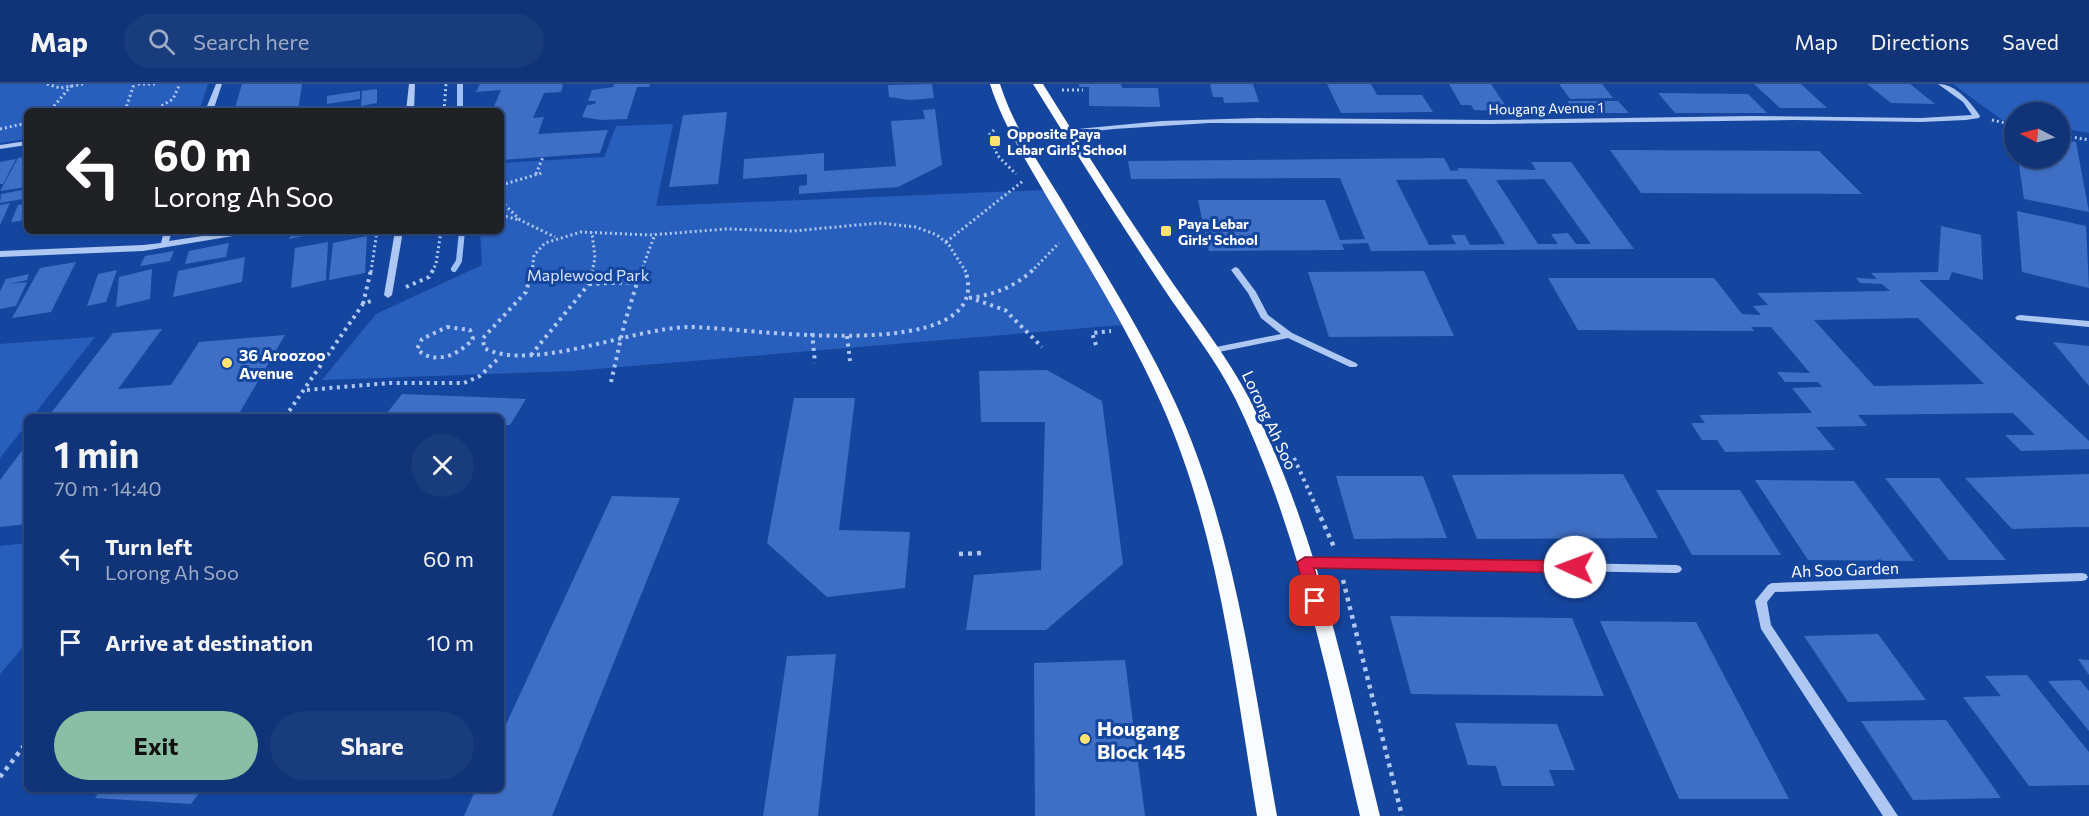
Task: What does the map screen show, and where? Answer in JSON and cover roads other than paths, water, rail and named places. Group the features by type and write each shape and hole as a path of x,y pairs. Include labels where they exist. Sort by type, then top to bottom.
{"main road":[{"path":"995,84 1012,127 1142,349 1170,405 1198,481 1230,596 1267,816"},
{"name":"Lorong Ah Soo","path":"1038,84 1166,283 1214,350 1243,400 1276,477 1305,562 1370,816"}],"street":[{"path":"210,108 219,84"},
{"path":"411,108 412,84"},
{"name":"Hougang Avenue 1","path":"1067,132 1135,123 1196,120 1449,122 1875,118 1971,120 1976,116 1966,101 1941,84"},
{"path":"0,147 24,143"},
{"path":"164,246 167,234"},
{"path":"0,254 164,246 234,234"},
{"path":"388,294 398,234"},
{"path":"1235,270 1252,292 1264,316 1289,335 1353,365"},
{"path":"2020,318 2089,324"},
{"path":"1214,350 1289,335"},
{"path":"1305,562 1676,568"},
{"name":"Ah Soo Garden","path":"1891,816 1765,626 1761,600 1772,588 2082,577"}],"waterway":[{"path":"460,84 460,108"},
{"path":"454,269 459,261 462,234"}],"place":[{"name":"Opposite Paya Lebar Girls' School","path":"995,141"},
{"name":"Paya Lebar Girls' School","path":"1166,231"},
{"name":"36 Aroozoo Avenue","path":"227,363"},
{"name":"Hougang Block 145","path":"1085,739"}],"park label":[{"name":"Maplewood Park","path":"588,274"}]}
